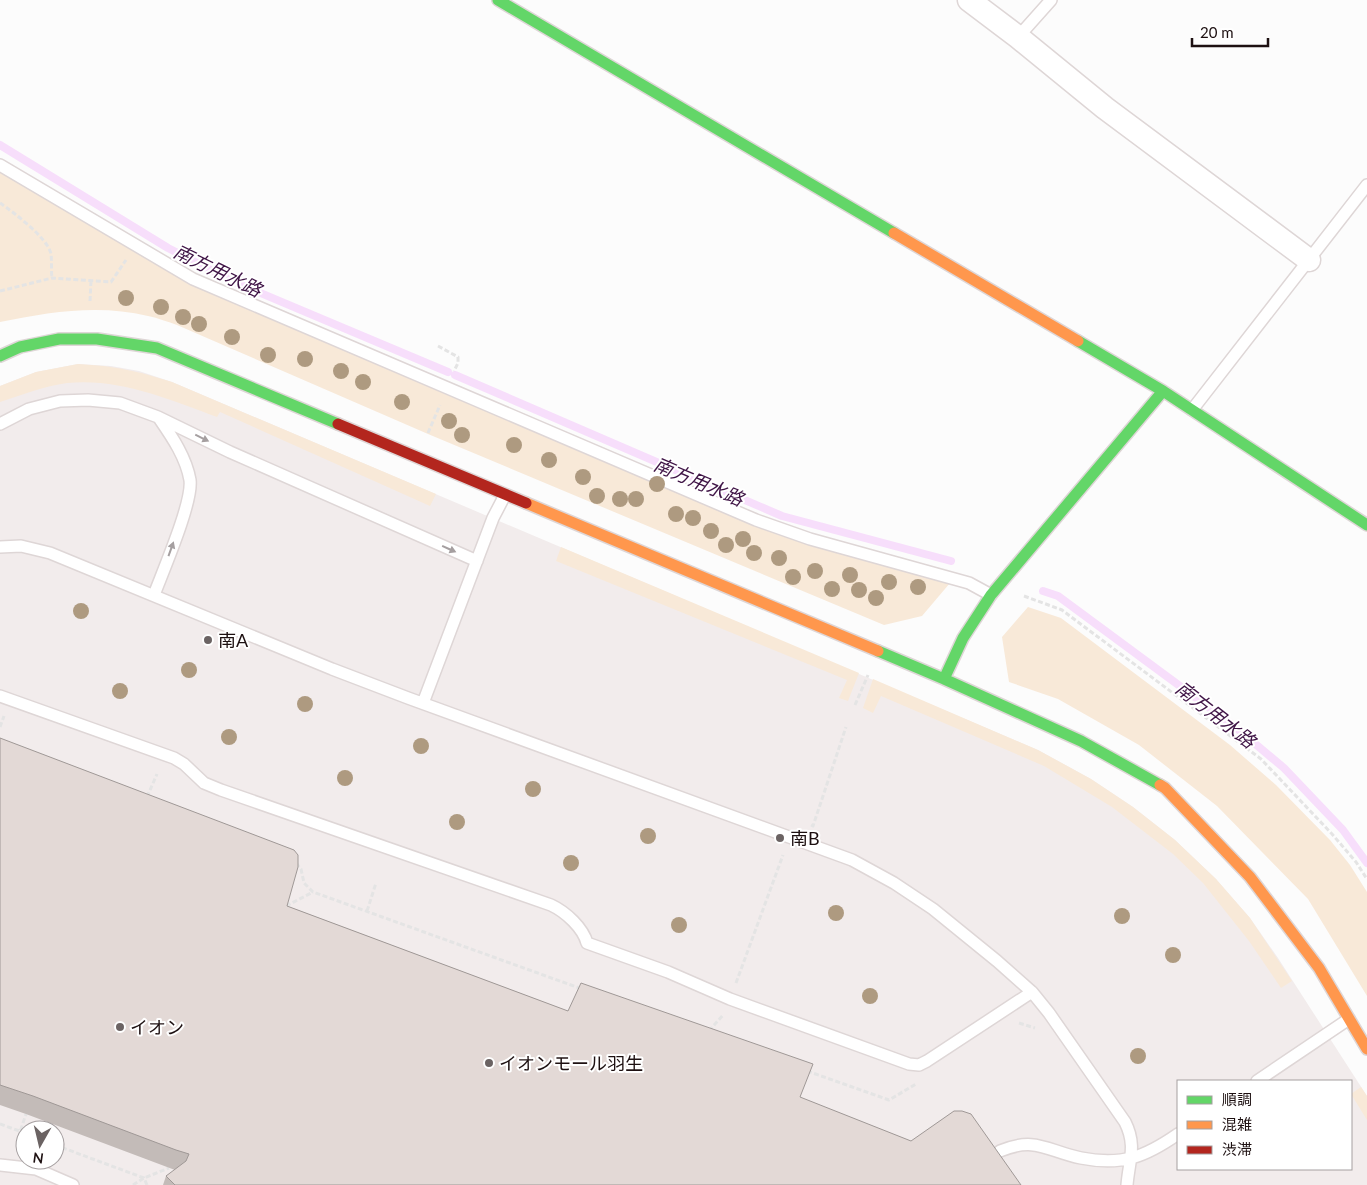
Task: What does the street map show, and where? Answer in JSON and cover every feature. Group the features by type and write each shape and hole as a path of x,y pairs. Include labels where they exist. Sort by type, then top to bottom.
{"street":[{"path":"498,0 1163,391 1367,524"},
{"path":"969,0 1105,108 1309,260"},
{"path":"0,356 40,341 69,338 94,337 157,348 944,679 1081,741 1165,788 1250,877 1318,968 1367,1048"},
{"path":"944,679 963,638 991,596 1163,391"}],"lane":[{"path":"1018,37 1050,0"},
{"path":"0,165 193,279 756,520 810,539 969,583 991,596"},
{"path":"1192,410 1367,185"},
{"path":"0,424 29,409 60,401 88,400 120,403 158,417 252,462 477,562"},
{"path":"154,595 188,501 190,481 180,452 158,417"},
{"path":"423,703 493,518 505,495"},
{"path":"0,547 21,546 46,551 332,669 852,860 894,883 933,909 997,961 1032,992 1053,1018 1131,1133 1132,1149 1127,1185"},
{"path":"0,696 174,758 184,764 204,783 222,790 552,905 566,914 586,937 587,943 668,972 730,999 909,1064 919,1065 927,1061 1032,992"},
{"path":"1258,1080 1349,1019"},
{"path":"1000,1151 1015,1144 1037,1145 1081,1158 1105,1161 1130,1159 1148,1153 1177,1135"},
{"path":"0,1165 36,1170 73,1185"}],"path":[{"path":"0,203 16,214 36,233 51,252 52,278"},
{"path":"0,290 52,278 111,282 136,246"},
{"path":"90,301 91,280"},
{"path":"438,346 458,357 456,369"},
{"path":"425,441 448,387"},
{"path":"1022,595 1062,610 1261,759 1332,834 1356,862 1367,879"},
{"path":"855,704 870,670"},
{"path":"806,824 812,826 846,727"},
{"path":"145,802 156,774"},
{"path":"736,982 783,854"},
{"path":"292,859 301,869 304,883 313,892 587,991"},
{"path":"367,911 376,883"},
{"path":"286,906 313,892"},
{"path":"706,1034 724,1015"},
{"path":"1017,1022 1034,1027 1040,1033"},
{"path":"805,1070 889,1100 921,1082"},
{"path":"24,1120 26,1114"},
{"path":"0,1124 15,1130"},
{"path":"65,1149 144,1178 147,1185"},
{"path":"133,1185 144,1178 169,1168"}],"shaded area":[{"path":"0,171 208,292 763,529 950,583 922,616 884,625 428,434 167,321 130,312 93,310 37,315 0,322"},
{"name":"イオンモール羽生","path":"78,364 111,366 139,371 172,382 1038,750 1091,779 1133,807 1175,840 1216,879 1250,918 1367,1096 1367,1185 0,1185 0,386 36,372"},
{"path":"78,364 126,370 172,382 436,494 430,506 220,412 217,417 144,391 87,382 67,383 41,388 0,402 0,386 36,372"},
{"path":"561,547 859,673 848,701 839,698 847,680 556,561"},
{"path":"1028,607 1061,618 1230,745 1276,785 1330,840 1350,865 1367,892 1367,996 1308,899 1217,806 1139,745 1058,699 1009,682 1002,637"},
{"path":"873,679 1038,750 1091,779 1133,807 1175,840 1216,879 1250,918 1292,981 1281,988 1249,941 1203,883 1173,854 1112,807 1044,766 881,696 873,713 863,708"},
{"path":"1361,1087 1367,1096 1367,1120 1352,1096 1352,1093"}],"building":[{"path":"0,738 294,850 298,855 298,867 287,906 568,1011 581,983 813,1064 800,1097 911,1141 954,1111 971,1114 1021,1185 175,1185 166,1176 186,1161 189,1154 0,1085"}],"waterway":[{"name":"南方用水路","path":"0,145 168,248 232,281 448,372"},
{"name":"南方用水路","path":"455,375 782,516 951,561"},
{"name":"南方用水路","path":"1043,591 1058,596 1234,726 1284,768 1343,830 1367,863"}],"traffic: fast":[{"path":"498,0 894,233"},
{"path":"0,356 20,347 59,339 97,339 157,348 338,424"},
{"path":"1078,341 1163,391 1367,525"},
{"path":"944,679 963,638 991,595 1163,391"},
{"path":"878,651 1081,741 1160,785"}],"traffic: slow":[{"path":"894,233 1078,341"},
{"path":"526,503 878,651"},
{"path":"1160,785 1250,877 1319,968 1367,1049"}],"traffic: jam":[{"path":"338,424 526,503"}],"place":[{"name":"南A","path":"208,640"},
{"name":"南B","path":"780,838"},
{"name":"イオン","path":"120,1027"},
{"name":"イオンモール羽生","path":"489,1063"}]}
